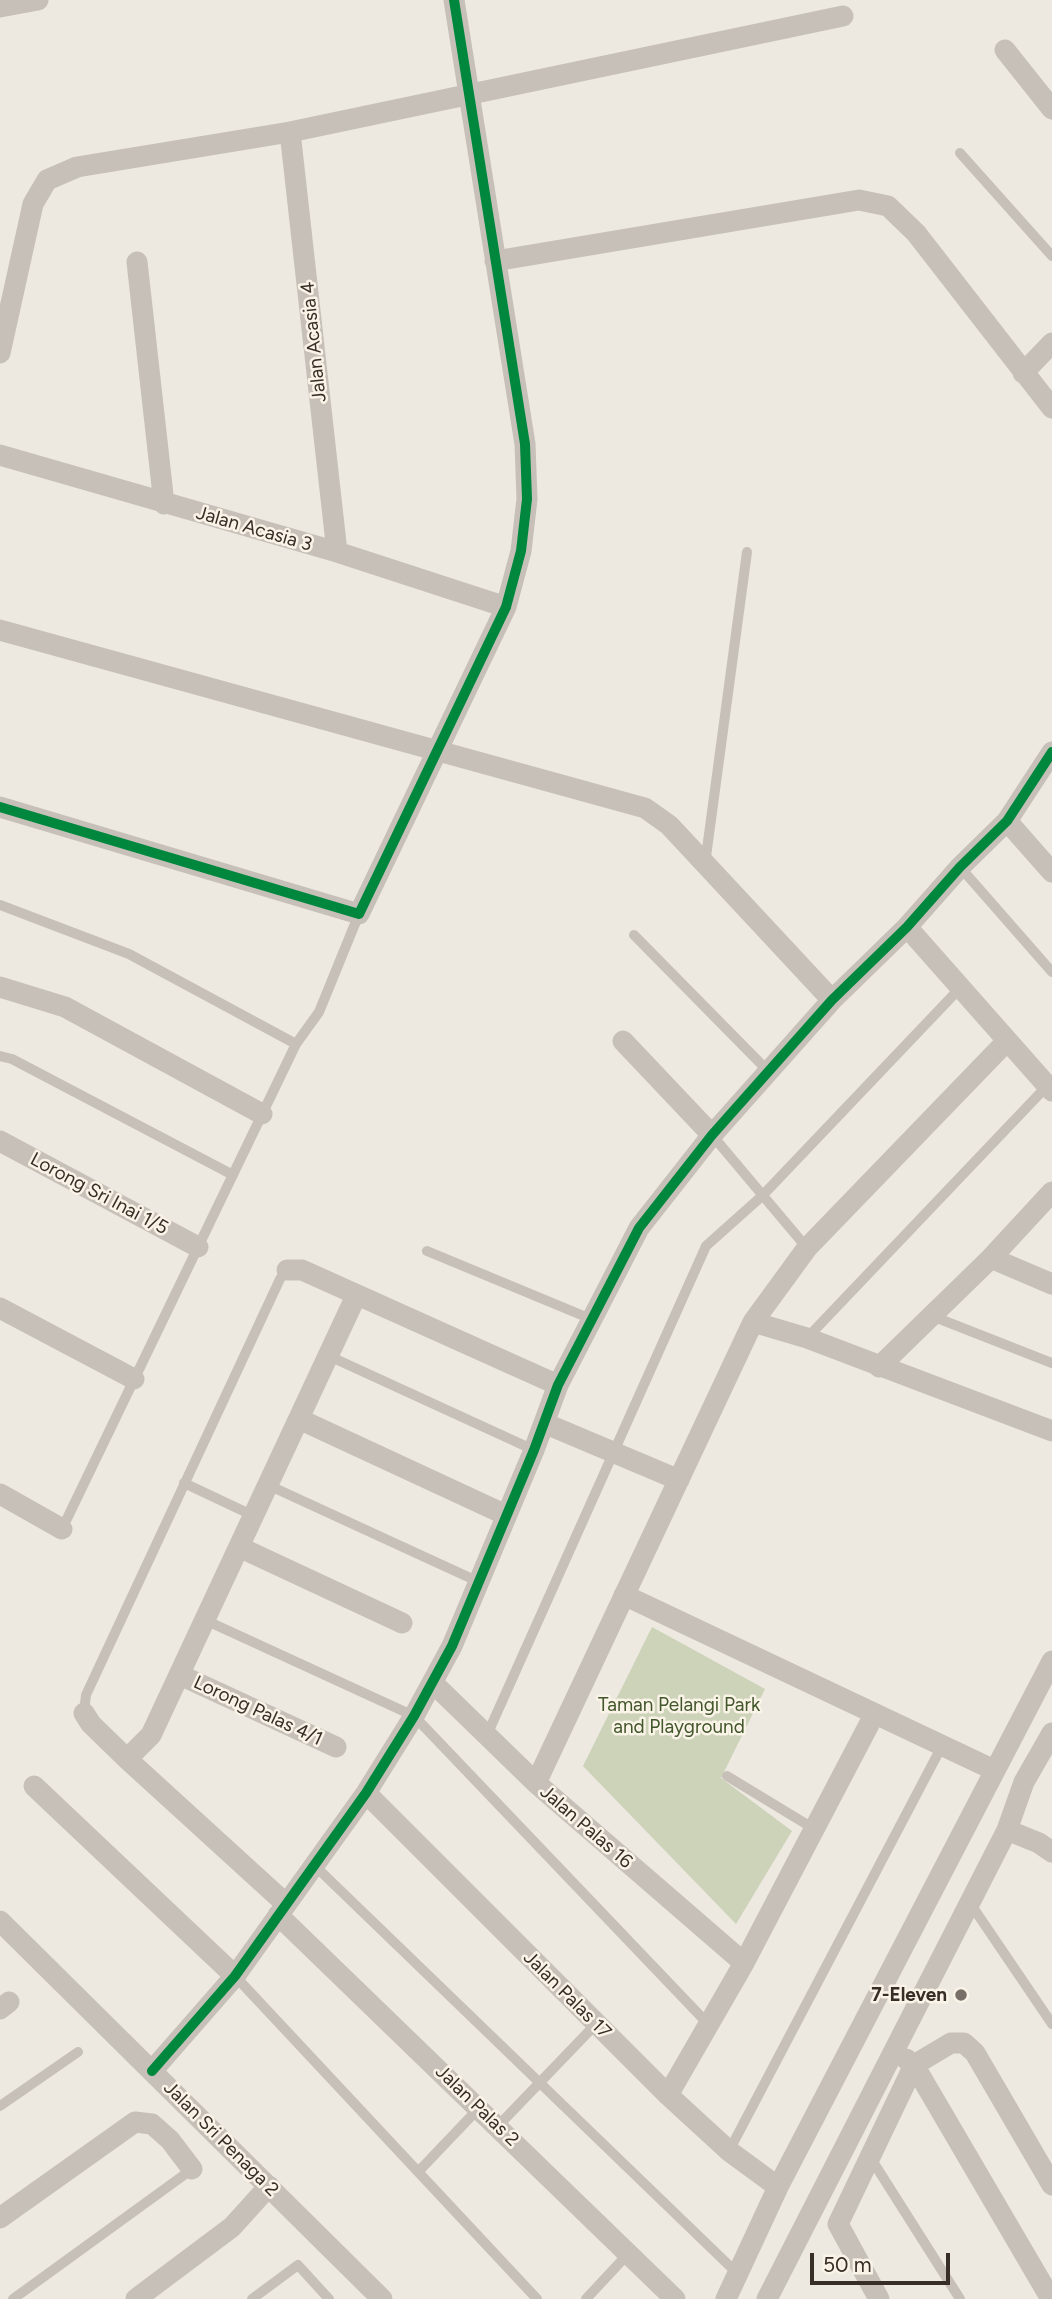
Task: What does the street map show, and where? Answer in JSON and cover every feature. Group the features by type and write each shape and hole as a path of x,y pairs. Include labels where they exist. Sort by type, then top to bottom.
{"street":[{"path":"0,7 38,0"},
{"path":"0,807 359,915 506,607 521,551 527,499 525,444 454,0"},
{"path":"0,352 33,204 47,180 77,167 290,132 843,16"},
{"path":"1005,50 1052,109"},
{"name":"Jalan Acasia 4","path":"290,132 337,552"},
{"path":"495,261 859,200 888,206 916,233 1052,408"},
{"path":"137,262 164,504"},
{"path":"1023,373 1052,343"},
{"name":"Jalan Acasia 3","path":"0,456 337,552 506,607"},
{"path":"0,630 645,808 669,825 832,1000"},
{"path":"152,2071 235,1976 366,1793 433,1684 479,1582 558,1385 639,1228 712,1135 832,1000 907,927 960,867 1007,821 1052,752"},
{"path":"1007,821 1052,872"},
{"path":"907,927 1049,1089"},
{"path":"0,987 65,1007 262,1114"},
{"path":"623,1041 712,1135"},
{"path":"536,1783 753,1322 807,1248 1006,1042"},
{"name":"Lorong Sri Inai 1/5","path":"0,1141 198,1247"},
{"path":"879,1367 991,1258 1052,1192"},
{"path":"991,1258 1052,1284"},
{"path":"287,1270 302,1270 558,1385"},
{"path":"127,1759 151,1735 356,1296"},
{"path":"0,1308 134,1379"},
{"path":"753,1322 807,1338 1052,1431"},
{"path":"299,1419 506,1515"},
{"path":"544,1423 679,1480"},
{"path":"0,1494 62,1529"},
{"path":"239,1548 402,1623"},
{"path":"624,1595 994,1770"},
{"path":"726,2299 778,2187 1052,1661"},
{"name":"Lorong Palas 4/1","path":"180,1675 336,1747"},
{"name":"Jalan Palas 16","path":"433,1684 536,1783 744,1963"},
{"name":"Jalan Palas 2","path":"84,1713 91,1724 282,1910 627,2255 675,2299"},
{"path":"668,2095 710,2026 816,1830 874,1715"},
{"path":"767,2299 1007,1830 1024,1782 1052,1733"},
{"path":"34,1786 235,1976"},
{"name":"Jalan Palas 17","path":"366,1793 668,2095 729,2151 778,2187"},
{"path":"1007,1830 1039,1843 1052,1852"},
{"name":"Jalan Sri Penaga 2","path":"0,1921 382,2299"},
{"path":"879,2299 841,2234 838,2224 914,2065 951,2043 964,2043 975,2053 1051,2181"},
{"path":"894,2049 914,2065 1051,2299"},
{"path":"0,2218 135,2122 152,2124 196,2166"},
{"path":"136,2299 232,2227 269,2186"}],"lane":[{"path":"960,153 1052,256"},
{"path":"705,864 747,552"},
{"path":"960,867 1052,972"},
{"path":"0,905 129,954 296,1044"},
{"path":"62,1529 296,1044 319,1012 359,915"},
{"path":"634,935 768,1071"},
{"path":"486,1735 706,1246 762,1196 961,987"},
{"path":"0,1056 12,1059 233,1175"},
{"path":"807,1338 1049,1089"},
{"path":"712,1135 807,1248"},
{"path":"427,1251 591,1319"},
{"path":"84,1713 86,1695 280,1279 287,1270"},
{"path":"932,1316 1052,1363"},
{"path":"328,1356 534,1450"},
{"path":"184,1483 254,1516"},
{"path":"268,1485 479,1582"},
{"path":"205,1620 414,1716 710,2026"},
{"path":"729,2151 943,1744"},
{"path":"727,1776 816,1830"},
{"path":"314,1865 541,2081 739,2275"},
{"path":"970,1903 1052,2024"},
{"path":"235,1976 537,2299"},
{"path":"498,2126 596,2024"},
{"path":"0,2106 78,2052"},
{"path":"418,2172 480,2108"},
{"path":"870,2157 960,2299"},
{"path":"13,2299 196,2166"},
{"path":"586,2299 627,2255"},
{"path":"252,2299 298,2265 329,2299"}],"green space":[{"name":"Taman Pelangi Park and Playground","path":"652,1627 765,1689 721,1778 792,1831 736,1924 583,1766"}],"cycle path":[{"path":"0,807 359,914 506,607 521,551 527,499 525,444 454,0"},
{"path":"152,2071 235,1976 366,1793 414,1716 452,1646 534,1450 558,1385 639,1228 712,1135 832,1000 907,927 960,867 1007,821 1052,752"}],"place":[{"name":"7-Eleven","path":"961,1995"}]}
